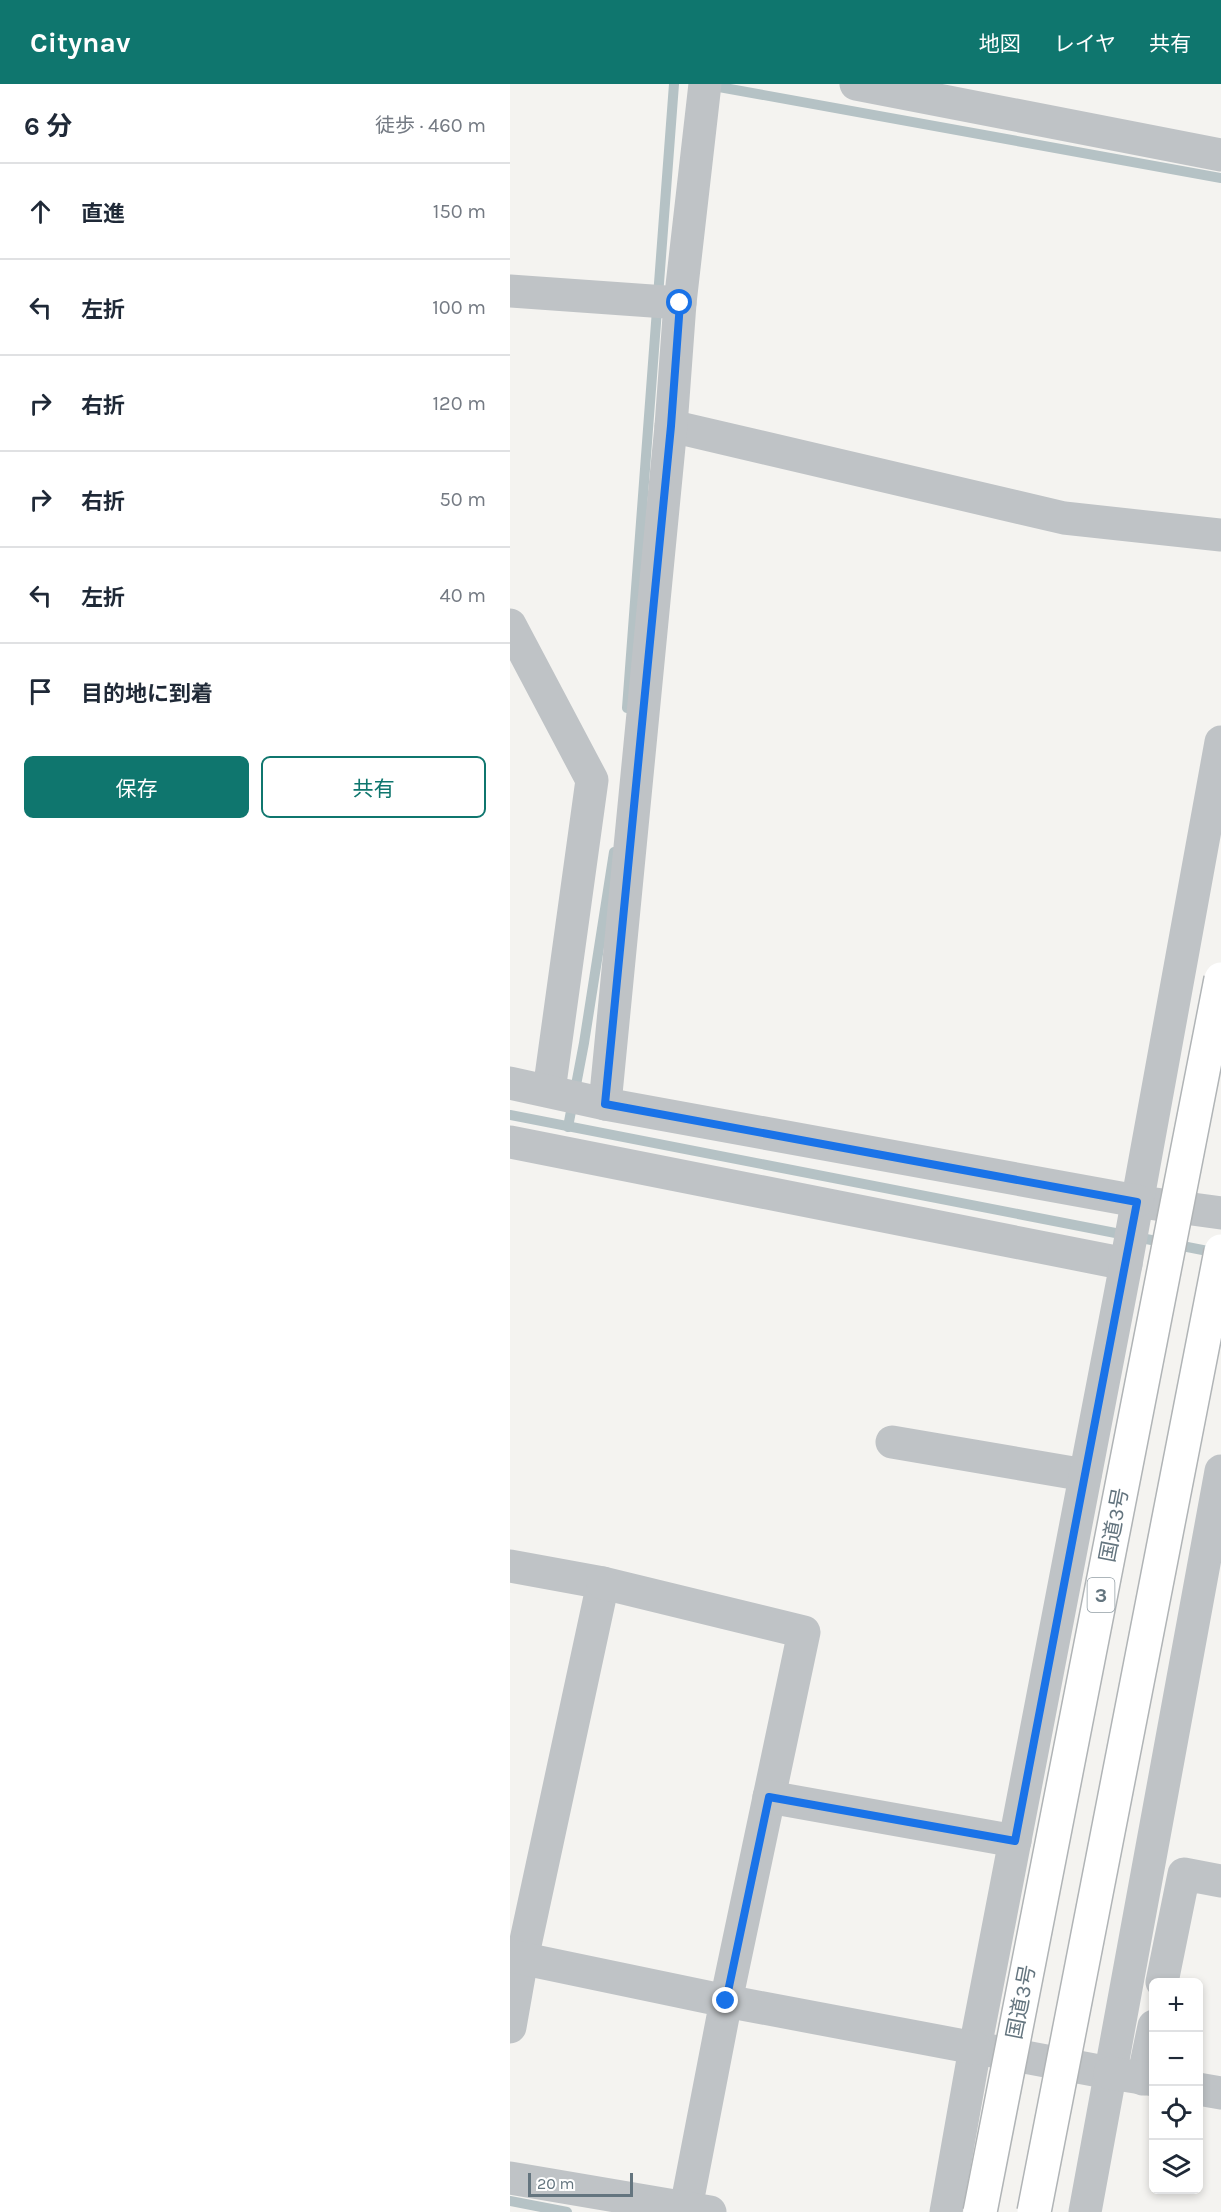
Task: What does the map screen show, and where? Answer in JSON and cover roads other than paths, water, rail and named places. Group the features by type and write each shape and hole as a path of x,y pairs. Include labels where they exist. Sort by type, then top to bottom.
{"highway":[{"name":"国道3号","path":"980,2212 1221,979"},
{"path":"1034,2212 1221,1251"}],"street":[{"path":"605,1104 671,426 680,303 705,84"},
{"path":"856,84 1221,154"},
{"path":"510,291 680,303"},
{"path":"671,426 1064,518 1221,535"},
{"path":"510,625 592,780 549,1091"},
{"path":"946,2212 975,2048 1126,1264 1221,742"},
{"path":"510,1083 605,1104 1137,1202 1221,1213"},
{"path":"510,1142 1126,1264"},
{"path":"892,1442 1085,1475"},
{"path":"1085,2212 1221,1471"},
{"path":"510,1566 603,1583 804,1632 726,2001 698,2210 510,2178"},
{"path":"510,2027 516,1957 603,1583"},
{"path":"769,1797 1015,1841"},
{"path":"1163,1978 1184,1874 1221,1881"},
{"path":"516,1957 726,2001 1148,2080 1153,2032"},
{"path":"1203,2090 1221,2093"}],"waterway":[{"path":"627,708 674,84"},
{"path":"708,85 1221,178"},
{"path":"568,1127 584,1043 614,852"},
{"path":"510,1115 1218,1253"},
{"path":"510,2201 567,2212"}]}
